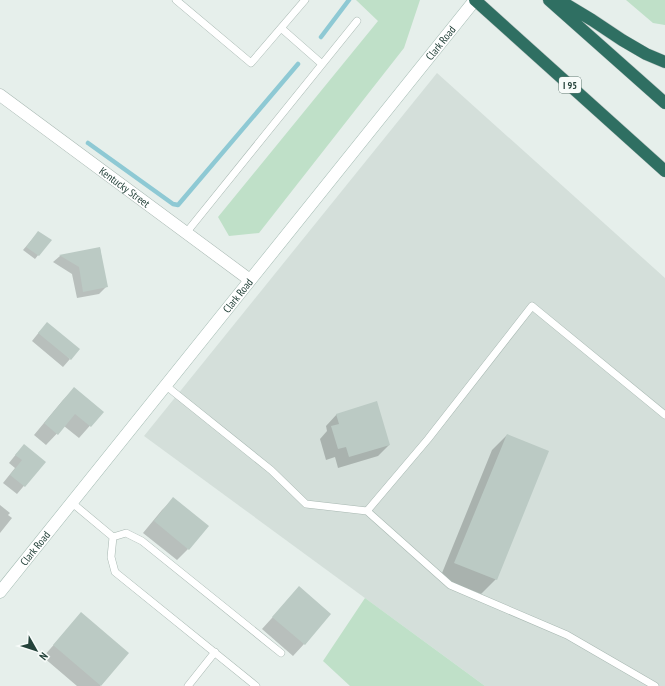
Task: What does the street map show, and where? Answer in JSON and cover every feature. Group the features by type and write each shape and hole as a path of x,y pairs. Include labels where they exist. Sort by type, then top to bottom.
{"highway":[{"name":"I 95","path":"475,0 665,171"},
{"path":"549,0 665,103"},
{"path":"559,0 622,40 646,54 665,62"}],"street":[{"name":"Clark Road","path":"0,592 165,384 475,0"},
{"name":"Kentucky Street","path":"0,95 250,280"}],"lane":[{"path":"176,0 251,63 305,0"},
{"path":"186,233 357,21"},
{"path":"281,28 322,64"},
{"path":"367,511 428,439 532,306 665,415"},
{"path":"165,384 271,470 306,504 367,511 450,585 567,636 655,686"},
{"path":"71,502 113,538"},
{"path":"113,538 126,533 142,541 281,653"},
{"path":"113,538 111,557 114,572 256,686"},
{"path":"188,686 215,652"}],"shaded area":[{"path":"437,73 665,278 665,686 485,686 144,436"}],"green space":[{"path":"356,0 420,0 404,48 259,233 229,236 218,217 378,21"},
{"path":"626,0 665,0 665,25 653,23"},
{"path":"365,598 485,686 350,686 323,661"}],"building":[{"path":"38,231 52,240 39,256 26,247"},
{"path":"100,247 108,287 83,292 79,267 59,255"},
{"path":"47,322 80,349 71,360 38,333"},
{"path":"74,387 104,412 91,427 75,414 58,435 44,423"},
{"path":"377,401 390,445 349,457 346,447 338,449 331,426 339,424 336,414"},
{"path":"507,434 549,451 497,580 454,563"},
{"path":"24,444 46,462 25,487 10,475 22,460 15,455"},
{"path":"173,497 209,526 189,550 154,521"},
{"path":"299,586 331,614 305,645 272,617"},
{"path":"81,612 129,653 101,686 53,645"}],"waterway":[{"path":"321,37 349,0"},
{"path":"88,143 173,204 178,205 298,64"}]}
